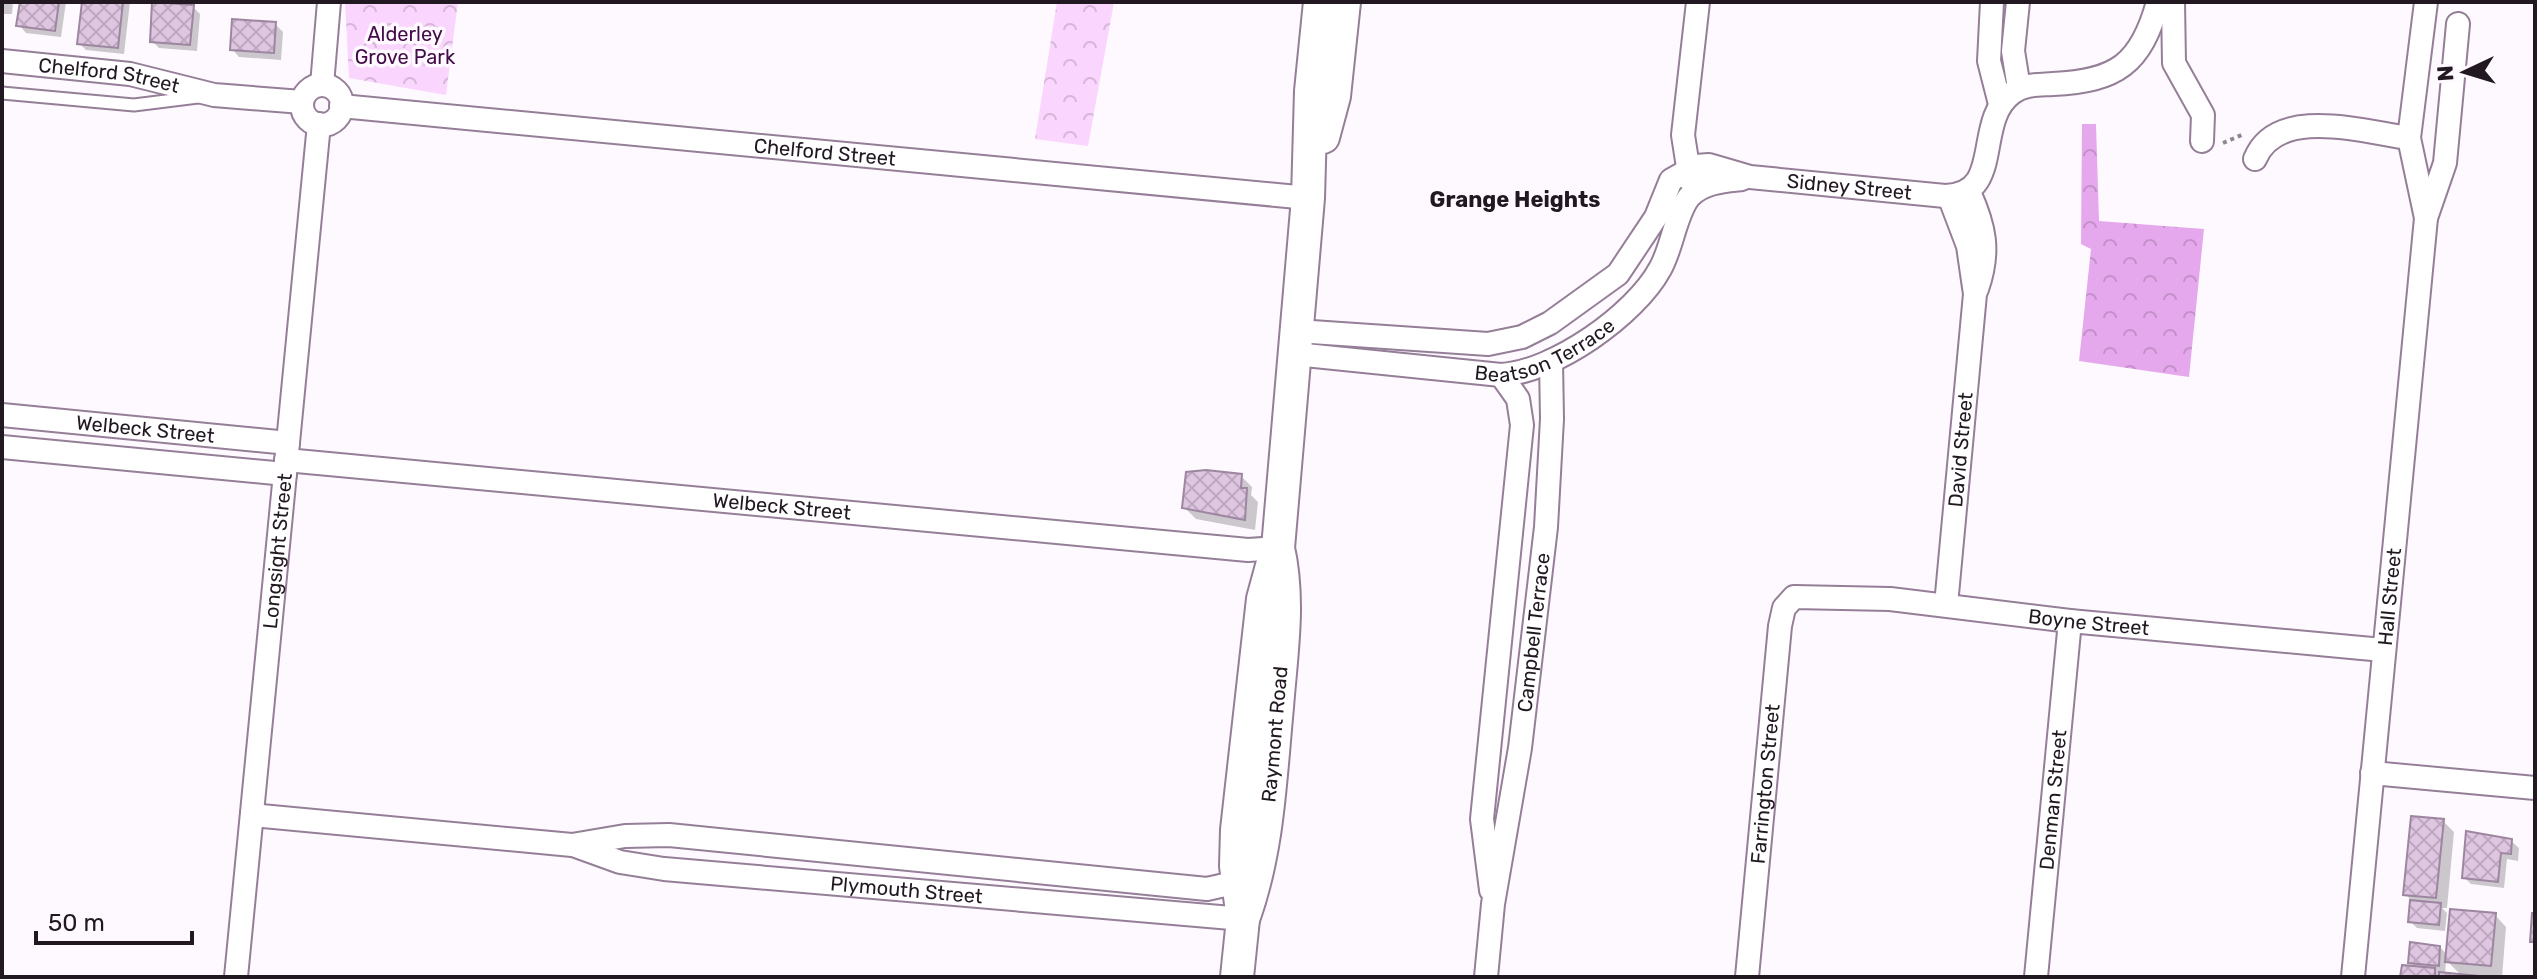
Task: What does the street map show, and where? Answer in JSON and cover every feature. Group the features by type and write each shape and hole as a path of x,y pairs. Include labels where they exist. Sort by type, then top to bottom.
{"main road":[{"name":"Raymont Road","path":"1243,919 1238,882 1237,830 1263,599 1278,548 1308,198 1311,91 1320,2"},
{"name":"Raymont Road","path":"1308,198 1334,96 1344,2"},
{"name":"Raymont Road","path":"1237,977 1243,919 1258,876 1266,832 1285,599 1278,548"}],"street":[{"path":"322,85 329,2"},
{"path":"1694,192 1687,169 1683,135 1698,2"},
{"path":"1992,2 1989,61 2000,104"},
{"path":"2018,2 2013,51 2019,88"},
{"path":"1959,194 1982,175 1990,130 2000,104 2019,88 2089,81 2116,71 2142,46 2158,2"},
{"path":"2173,2 2174,63 2203,115 2202,141"},
{"name":"Hall Street","path":"2426,2 2409,138 2426,218"},
{"name":"Hall Street","path":"2353,977 2426,218 2445,163 2458,24"},
{"name":"Chelford Street","path":"2,61 130,74 214,95 302,102"},
{"path":"322,85 334,89 341,106 331,122 319,124 304,114 302,102 311,88 322,85"},
{"name":"Chelford Street","path":"341,106 1308,198"},
{"name":"Longsight Street","path":"236,977 319,124"},
{"path":"2255,159 2268,139 2290,127 2312,126 2409,138"},
{"name":"Sidney Street","path":"1687,169 1709,165 1750,177 1959,194"},
{"name":"Beatson Terrace","path":"1296,342 1425,339 1504,343 1550,323 1618,274 1656,217 1671,180 1687,169"},
{"name":"Sidney Street","path":"1694,192 1716,182 1750,177"},
{"name":"Beatson Terrace","path":"1296,342 1422,365 1501,375 1526,372 1551,361 1607,325 1647,287 1669,250 1683,206 1694,192"},
{"name":"David Street","path":"1946,605 1975,294 1985,266 1987,244 1959,194"},
{"path":"1422,365 1425,339"},
{"name":"Campbell Terrace","path":"1486,977 1493,904 1520,748 1546,527 1552,425 1551,361"},
{"name":"Campbell Terrace","path":"1493,904 1482,819 1521,429 1520,404 1501,375"},
{"name":"Welbeck Street","path":"2,415 286,459"},
{"path":"1521,429 1552,425"},
{"name":"Welbeck Street","path":"2,447 286,459 1248,550 1278,548"},
{"name":"Boyne Street","path":"1796,596 1946,605 2070,621 2383,650"},
{"name":"Farrington Street","path":"1747,977 1780,626 1784,608 1796,596"},
{"name":"Denman Street","path":"2036,977 2070,621"},
{"path":"2372,773 2535,788"},
{"name":"Plymouth Street","path":"252,815 572,845 660,834 1207,889 1238,882"},
{"name":"Plymouth Street","path":"572,845 620,862 664,869 1243,919"}],"lane":[{"name":"Chelford Street","path":"2,93 134,105 214,95"}],"green space":[{"name":"Alderley Grove Park","path":"345,2 458,2 446,95 349,78"},
{"path":"1057,2 1114,2 1088,146 1035,139"},
{"path":"2082,124 2096,124 2099,221 2204,229 2189,377 2079,361 2091,249 2081,244"}],"building":[{"path":"20,2 59,2 55,31 16,26"},
{"path":"82,2 123,2 118,48 77,44"},
{"path":"152,2 194,5 190,45 150,42"},
{"path":"232,19 276,22 274,53 230,50"},
{"path":"1206,470 1242,474 1241,488 1247,488 1245,520 1182,508 1186,472"},
{"path":"2411,816 2444,819 2436,898 2403,895"},
{"path":"2466,831 2512,839 2511,854 2501,853 2498,882 2462,878"},
{"path":"2410,900 2441,903 2439,925 2408,922"},
{"path":"2450,909 2496,913 2491,966 2445,962"},
{"path":"2532,913 2535,913 2535,942 2530,942"},
{"path":"2410,942 2440,946 2439,966 2408,963"},
{"path":"2402,965 2435,968 2435,977 2400,977"},
{"path":"2439,972 2489,977 2439,977"}],"district":[{"name":"Grange Heights","path":"1515,199"}]}
